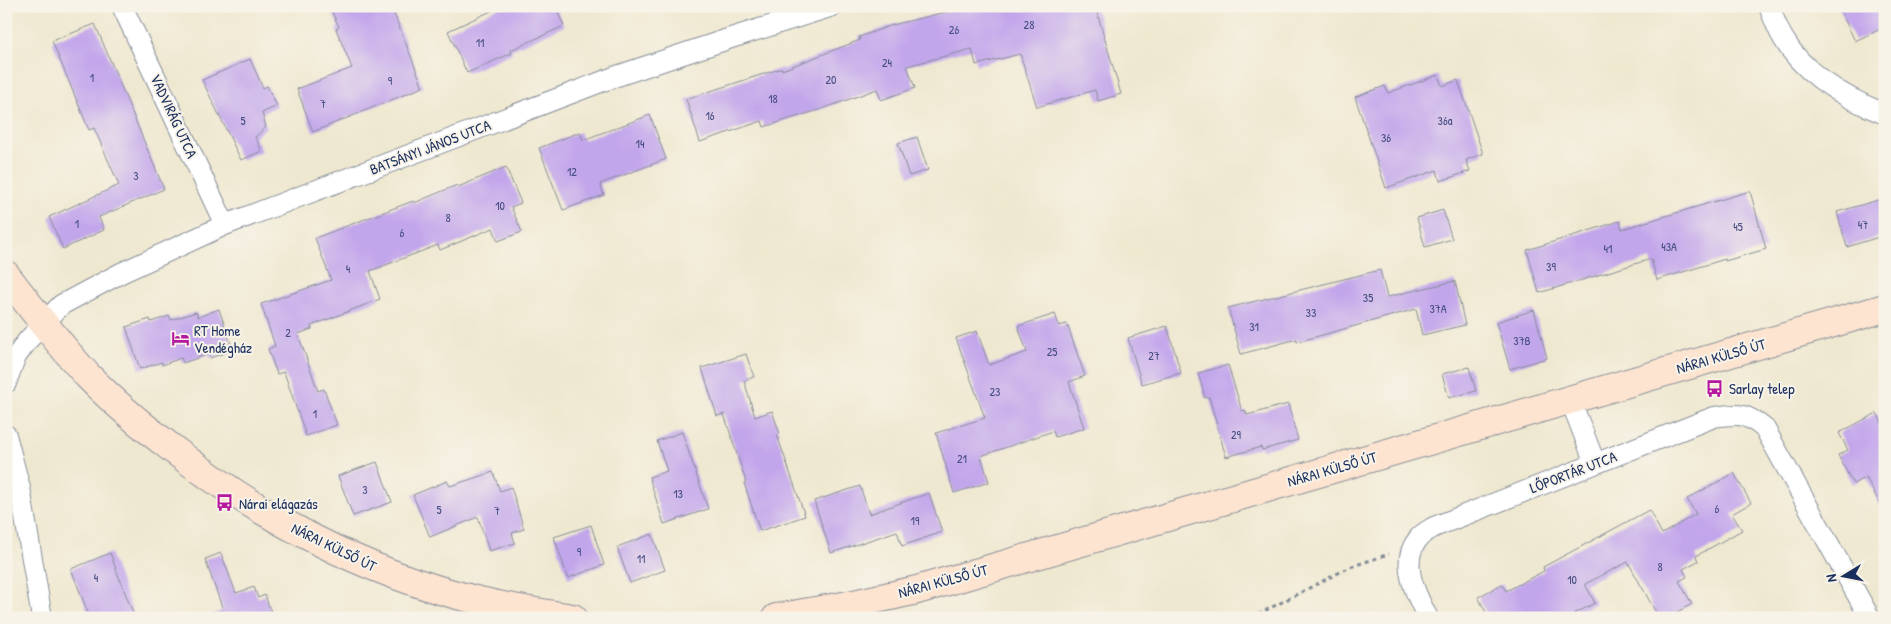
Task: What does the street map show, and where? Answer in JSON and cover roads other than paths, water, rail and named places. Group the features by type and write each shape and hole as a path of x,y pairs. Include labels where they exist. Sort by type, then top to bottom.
{"street":[{"name":"VADVIRÁG UTCA","path":"122,6 225,225"},
{"name":"BATSÁNYI JÁNOS UTCA","path":"6,383 15,358 28,340 61,305 121,273 225,225 614,76 833,6"},
{"path":"1769,6 1783,39 1797,57 1823,82 1858,103 1885,114"},
{"name":"NÁRAI KÜLSŐ ÚT","path":"6,275 43,323 88,376 140,424 187,460 242,498 296,529 361,562 420,584 476,600 573,618"},
{"name":"NÁRAI KÜLSŐ ÚT","path":"776,618 917,590 1885,308"},
{"path":"1570,399 1595,463"},
{"name":"LŐPORTÁR UTCA","path":"1428,618 1417,599 1410,574 1410,553 1418,538 1434,527 1714,417 1732,414 1750,417 1765,429 1870,618"},
{"path":"6,435 24,507 42,618"}],"place":[{"name":"RT Home Vendégház","path":"180,339"},
{"name":"Sarlay telep","path":"1715,388"},
{"name":"Nárai elágazás","path":"225,503"}]}
